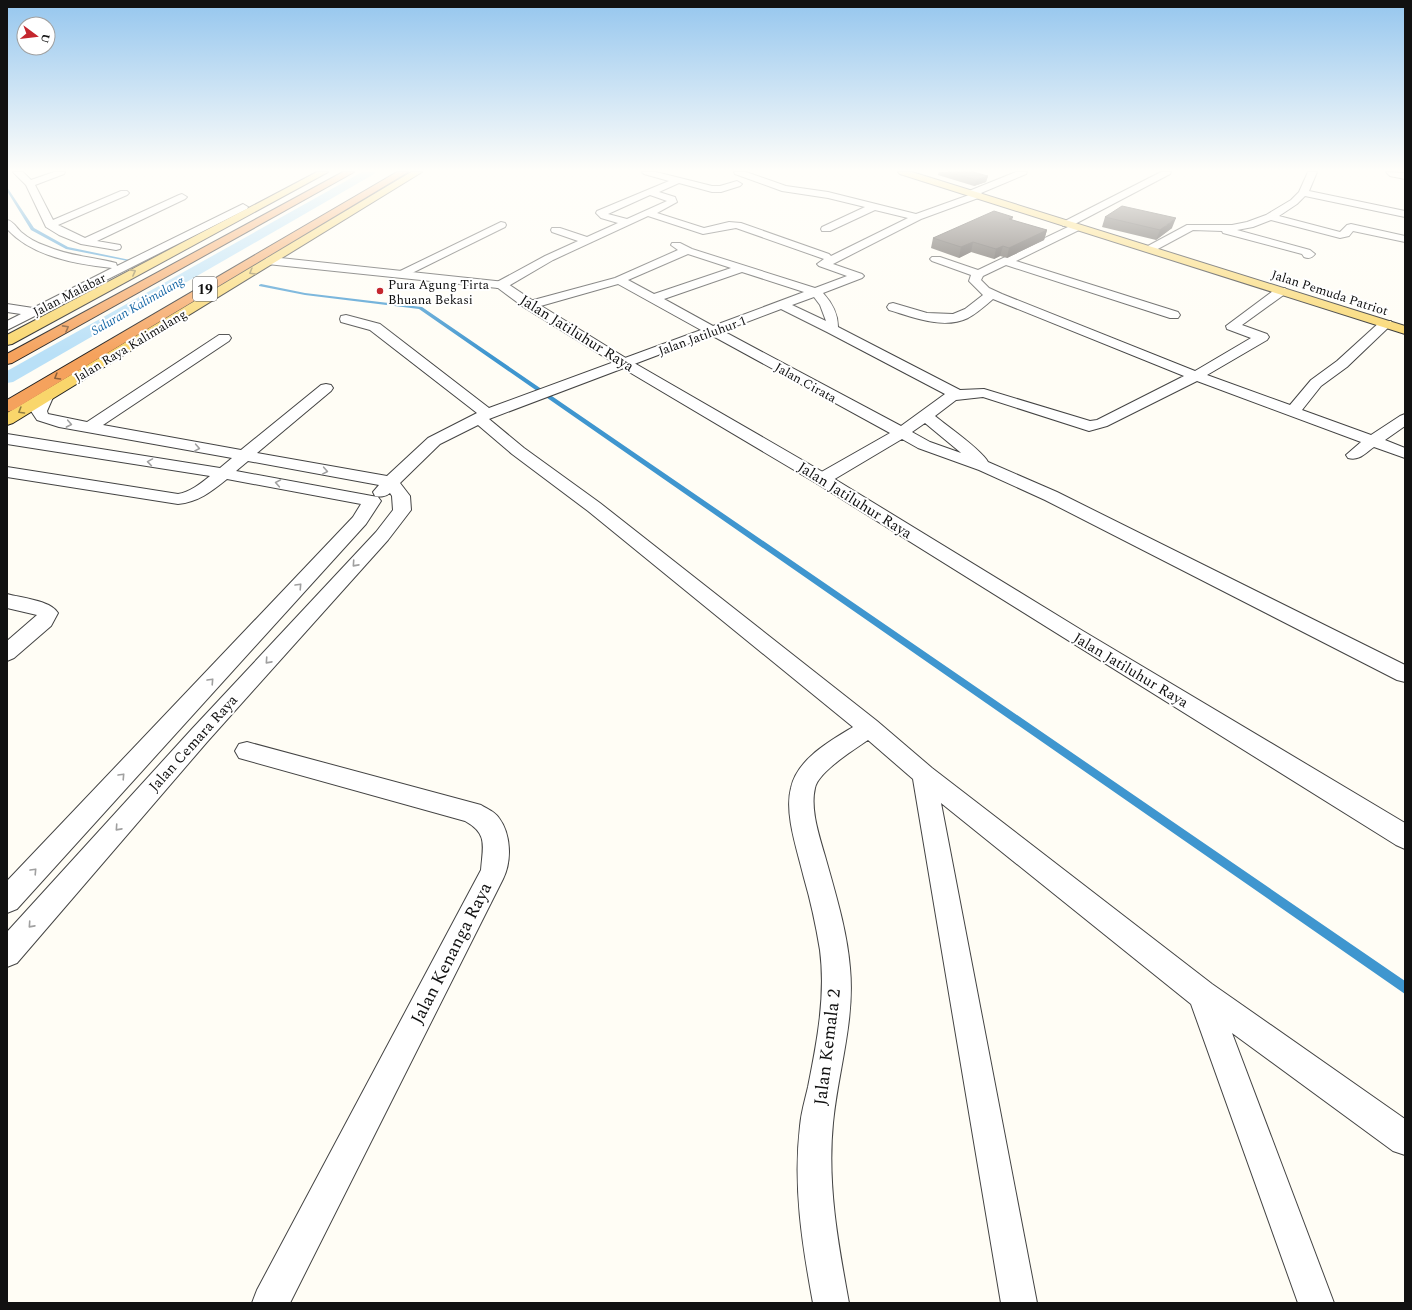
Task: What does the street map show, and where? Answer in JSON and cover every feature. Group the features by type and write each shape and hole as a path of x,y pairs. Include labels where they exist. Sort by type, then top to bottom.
{"highway":[{"name":"19","path":"7,360 238,233"},
{"name":"19","path":"7,407 300,233"}],"main road":[{"path":"7,341 207,233"},
{"name":"Jalan Raya Kalimalang","path":"7,420 317,233"},
{"name":"Jalan Pemuda Patriot","path":"1098,233 1405,330"}],"street":[{"path":"64,233 85,242 116,247"},
{"path":"85,242 104,233"},
{"name":"Jalan Malabar","path":"7,326 23,318 37,316 153,252 191,233"},
{"path":"400,275 485,233"},
{"path":"566,233 587,240"},
{"path":"501,285 536,265 602,233"},
{"path":"761,233 825,256"},
{"name":"Jalan Jatiluhur 1","path":"372,501 429,445 483,416 858,276 823,264 885,233"},
{"path":"1057,233 1005,262 979,274 975,278 975,281 985,291 1196,376 1405,453"},
{"path":"1150,249 1180,233"},
{"path":"1234,233 1306,252 1309,254 1308,255"},
{"path":"1376,233 1405,239"},
{"path":"12,237 49,252 71,258 112,265"},
{"path":"670,242 688,251 816,292 826,304 832,319 832,329"},
{"path":"133,249 167,254"},
{"path":"530,305 618,280 688,251"},
{"path":"936,259 979,274"},
{"name":"Jalan Jatiluhur Raya","path":"271,261 501,285 530,305 624,363 822,479 1075,636 1405,837"},
{"path":"1005,262 1174,316"},
{"path":"652,299 742,268"},
{"name":"Jalan Cirata","path":"618,280 900,434 938,451 985,467"},
{"path":"822,479 900,434 951,398 958,395 975,393 993,396 1089,426 1102,423 1196,376 1262,337 1232,326 1282,291"},
{"path":"893,307 950,319 963,315 992,294"},
{"path":"782,305 832,329 958,395"},
{"path":"7,308 37,316"},
{"path":"346,319 375,327 483,416 518,451 594,507 869,727 924,775 1202,994 1405,1140"},
{"path":"1292,412 1316,383 1342,364 1386,324"},
{"path":"89,428 224,338"},
{"path":"7,472 178,499 187,498 203,490 326,388"},
{"path":"47,395 39,411 42,417 59,422 390,482"},
{"path":"926,416 985,467 1051,496 1405,674"},
{"path":"1354,455 1371,441 1387,433 1405,419"},
{"path":"7,439 222,473 372,501"},
{"name":"Jalan Cemara Raya","path":"7,953 200,736 382,536 402,510 401,496 390,482"},
{"name":"Jalan Cemara Raya","path":"7,900 360,520 372,501"},
{"path":"7,601 41,609 48,614 44,621 7,652"},
{"name":"Jalan Kemala 2","path":"831,1303 818,1232 814,1198 813,1165 816,1127 836,1000 836,966 801,800 802,787 809,773 869,727"},
{"path":"167,728 200,736"},
{"name":"Jalan Kenanga Raya","path":"247,751 472,812 487,822 494,833 495,850 494,870 270,1303"},
{"path":"924,775 1019,1303"},
{"path":"1202,994 1316,1303"}],"building":[{"path":"944,233 1040,233 1009,248 1003,246 996,249 973,242 961,247 933,238"}],"waterway":[{"path":"40,233 67,248 128,260"},
{"name":"Saluran Kalimalang","path":"7,378 262,233"},
{"path":"261,285 305,294 420,308 1405,988"}],"place":[{"name":"Pura Agung Tirta Bhuana Bekasi","path":"380,291"}]}
